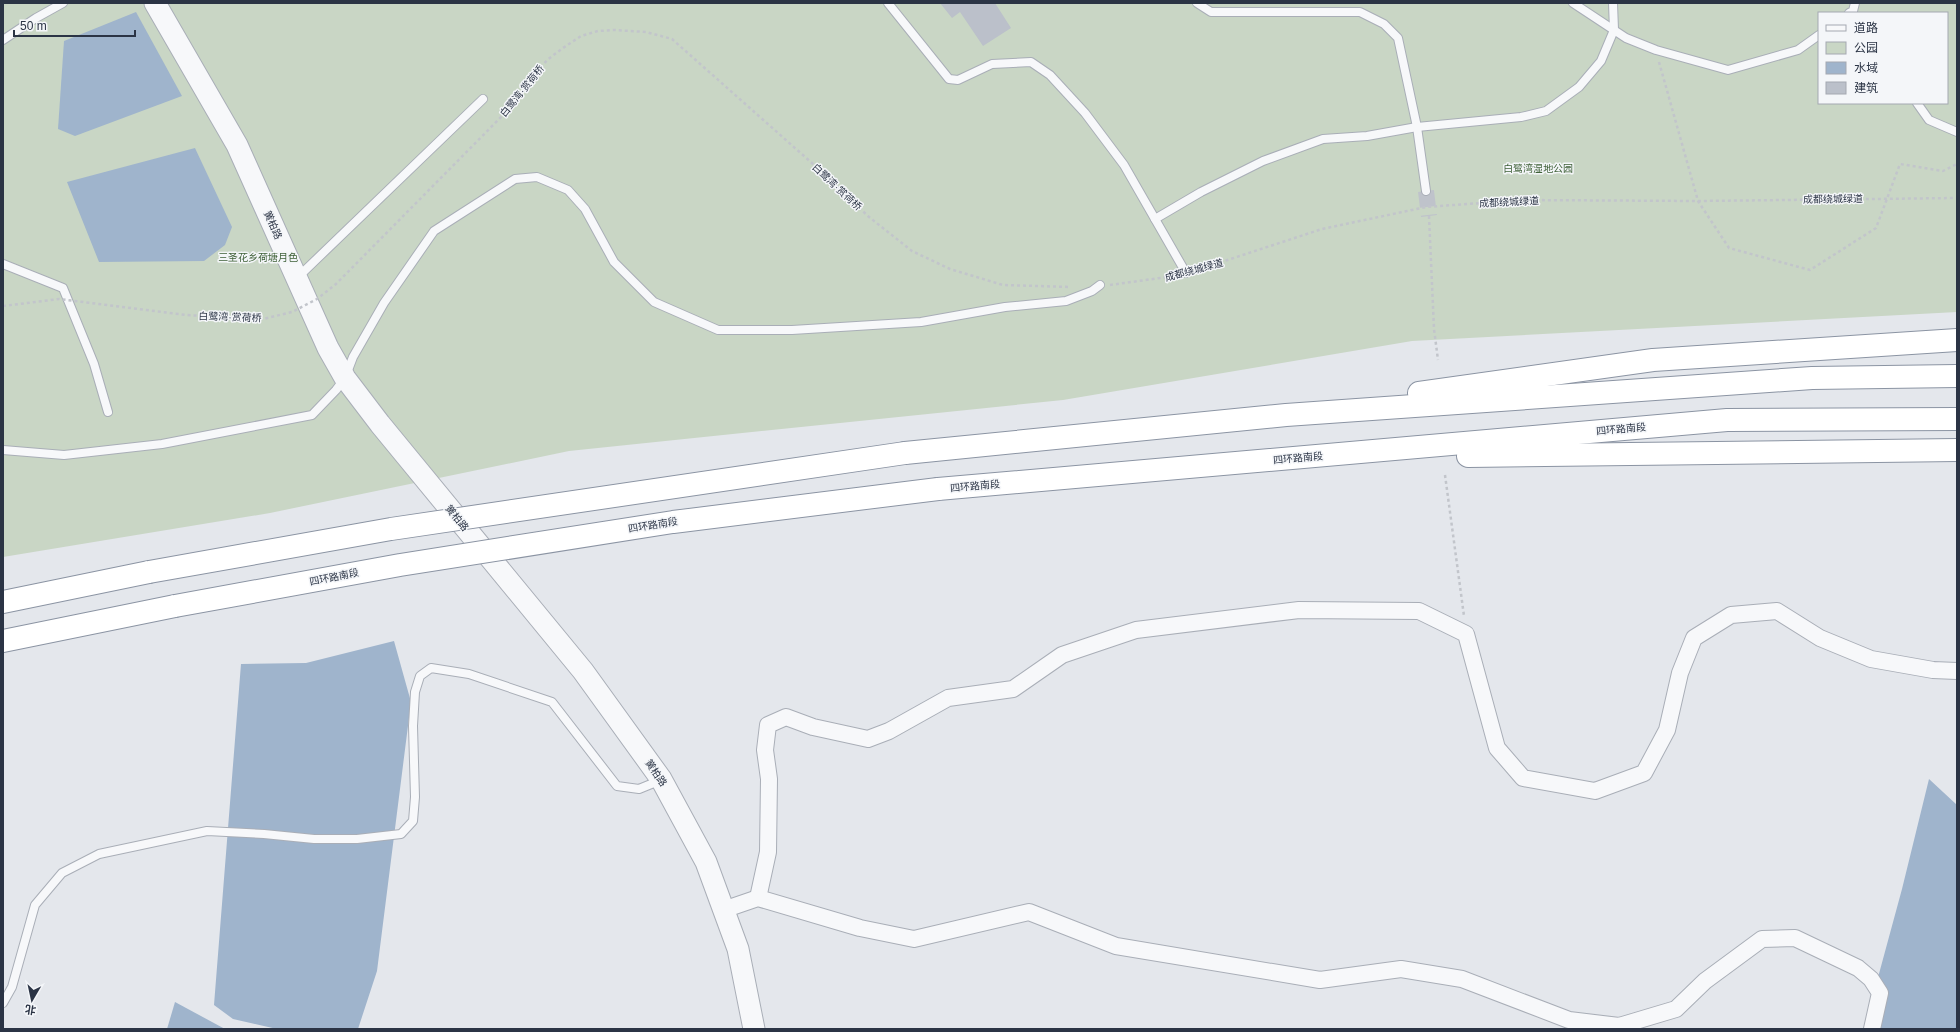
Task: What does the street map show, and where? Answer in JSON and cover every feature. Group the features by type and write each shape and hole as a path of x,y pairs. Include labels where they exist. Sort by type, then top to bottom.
{"highway":[{"path":"1189,425 1653,360 1957,340"},
{"path":"3,602 149,572 391,529 905,453 1286,415 1812,378 1957,376"},
{"name":"四环路南段","path":"3,641 175,606 400,565 673,522 938,490 1727,420 1957,419"},
{"path":"1293,458 1957,450"}],"street":[{"name":"黉柏路","path":"155,3 237,145 328,348 345,378 380,424 583,671 661,779 706,862 724,910 738,949 754,1029"},
{"path":"758,898 768,852 769,779 764,750 768,726 786,717 813,727 868,739 889,731 948,698 1014,689 1062,655 1136,630 1291,611 1419,611 1466,634 1497,748 1523,778 1595,791 1644,773 1667,730 1680,673 1694,638 1731,615 1776,611 1820,638 1871,659 1932,670 1957,671"},
{"path":"724,910 758,898 860,928 914,939 1029,912 1116,946 1320,980 1401,969 1409,970 1462,979 1569,1020 1619,1026 1676,1009 1705,980 1762,939 1795,938 1858,968 1871,979 1880,993 1872,1029"}],"lane":[{"path":"3,40 36,18 63,3"},
{"path":"888,3 949,79 958,80 992,64 1031,62 1050,75 1085,113 1124,165 1186,273"},
{"path":"1197,3 1210,12 1360,12 1384,24 1398,38 1417,127 1426,192"},
{"path":"1573,3 1626,38 1656,50 1728,70 1798,50 1818,36"},
{"path":"1154,219 1201,192 1264,161 1323,139 1367,136 1417,127 1522,117 1546,111 1579,87 1601,61 1614,30 1613,3"},
{"path":"297,278 483,99"},
{"path":"1918,104 1929,120 1957,132"},
{"path":"3,450 64,454 162,444 312,415 336,390 345,378 353,357 384,303 434,231 515,180 537,177 568,190 585,210 614,262 654,302 718,330 792,330 921,322 1005,307 1066,302 1092,291 1100,285"},
{"path":"3,264 63,288 94,364 108,412"},
{"path":"3,1003 12,987 35,905 62,874 99,854 207,831 264,834 314,839 357,839 401,834 413,821 415,797 413,726 415,692 420,676 431,668 469,674 552,702 617,786 639,789 661,779"}],"path":[{"name":"白鹭湾·赏荷桥","path":"3,306 59,300 186,315 236,319 263,319 292,312 318,299 336,284 508,110 547,60 581,36 598,31 614,30 646,32 672,39 807,159 869,217 912,251 950,269 1003,285 1071,287"},
{"path":"1656,50 1698,201 1729,248 1810,270 1876,228 1900,164 1943,171 1957,164"},
{"name":"成都绕城绿道","path":"1071,287 1114,285 1166,278 1237,258 1322,229 1426,207 1523,200 1698,201 1957,198"},
{"path":"1429,216 1434,329 1438,360"},
{"path":"1444,475 1466,634"}],"green space":[{"name":"三圣花乡荷塘月色","path":"3,3 1957,3 1957,312 1412,341 1063,400 569,451 270,513 3,557"}],"water":[{"path":"136,12 182,96 75,136 58,129 64,41"},
{"path":"195,148 232,227 225,245 204,261 99,262 67,182"},
{"path":"394,641 411,702 377,971 358,1029 277,1029 233,1019 214,1005 241,664 306,663"},
{"path":"1929,779 1957,805 1957,1029 1864,1029 1902,889"},
{"path":"175,1002 225,1029 167,1029"}],"building":[{"path":"940,3 995,3 1011,28 983,46 960,12 952,18"}],"tunnel":[{"path":"1426,191 1429,216"}],"park label":[{"name":"白鹭湾湿地公园","path":"1538,168"}]}
